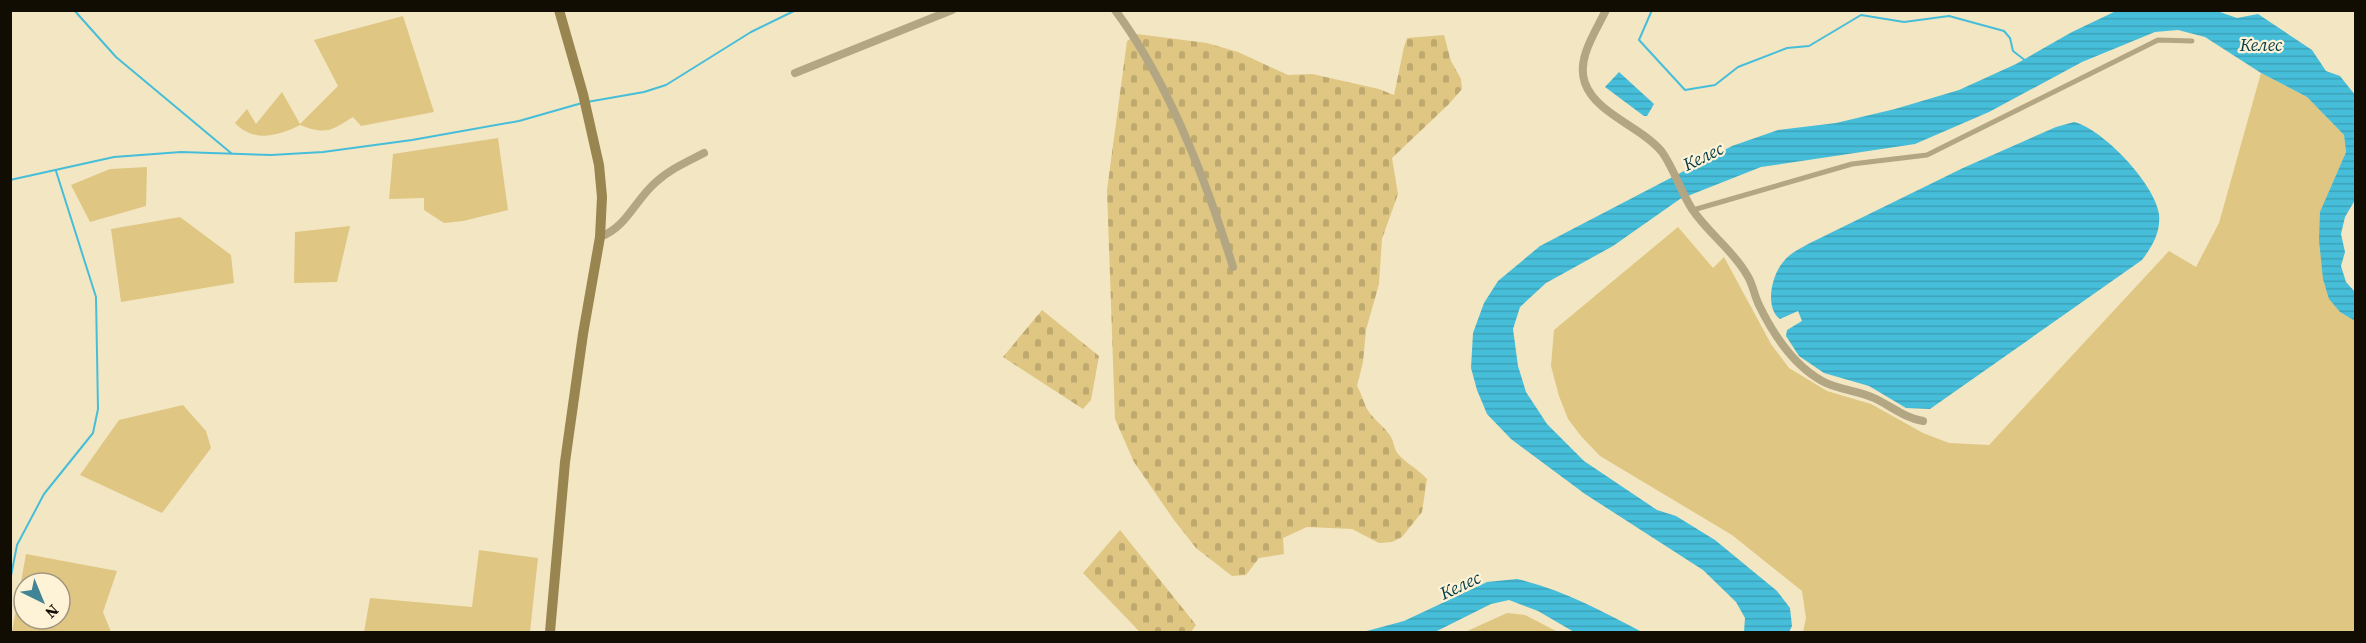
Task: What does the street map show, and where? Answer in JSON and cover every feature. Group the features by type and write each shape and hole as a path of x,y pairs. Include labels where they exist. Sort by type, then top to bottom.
{"main road":[{"path":"550,633 565,462 583,334 600,237 602,197 599,165 559,10"}],"street":[{"path":"795,73 952,10"},
{"path":"1115,10 1161,86 1211,197 1233,267"},
{"path":"1606,10 1586,54 1583,70 1585,85 1596,101 1654,145 1666,159 1693,210 1735,255 1749,278 1758,303 1787,351 1802,367 1822,381 1873,397 1913,419 1923,421"},
{"path":"1693,210 1852,164 1927,155 2158,40 2192,41"},
{"path":"600,237 619,227 653,183 667,172 704,153"}],"green space":[{"path":"403,16 434,112 361,126 353,117 328,130 316,130 300,125 266,136 250,133 235,123 247,109 256,124 282,92 300,124 338,86 314,40"},
{"path":"1137,34 1207,43 1238,52 1288,75 1312,74 1379,89 1394,95 1407,38 1444,35 1451,61 1461,79 1462,89 1392,158 1398,194 1382,239 1379,284 1366,330 1363,362 1357,386 1367,409 1389,433 1398,454 1427,479 1422,512 1402,537 1392,542 1379,543 1352,529 1307,527 1283,538 1284,554 1259,558 1246,575 1232,576 1196,548 1134,462 1115,419 1107,190 1127,41"},
{"path":"2261,73 2307,97 2344,135 2346,152 2328,194 2340,312 2355,321 2355,632 1803,632 1806,618 1802,591 1732,535 1600,456 1568,419 1551,366 1554,330 1678,227 1713,268 1724,257 1771,344 1789,368 1827,391 1871,404 1923,433 1949,443 1989,445 2169,251 2196,267 2219,223"},
{"path":"498,138 508,210 463,221 444,223 424,210 424,198 389,199 393,154"},
{"path":"147,167 146,206 90,222 71,185 110,169"},
{"path":"180,217 231,255 234,283 121,302 111,229"},
{"path":"350,226 337,282 294,283 295,232"},
{"path":"1042,310 1099,356 1091,400 1083,409 1003,357"},
{"path":"183,405 206,431 211,448 162,513 80,475 119,420"},
{"path":"1120,530 1196,625 1191,632 1140,632 1083,573"},
{"path":"479,550 538,558 530,632 364,632 370,598 472,607"},
{"path":"26,554 117,571 103,612 111,632 12,632 72,631 72,571 23,571"},
{"path":"1507,613 1525,615 1558,632 1465,632"}],"water":[{"name":"Келес","path":"2116,11 2217,11 2237,18 2258,14 2312,50 2326,71 2340,76 2355,95 2355,200 2345,217 2341,234 2345,252 2341,266 2346,282 2355,292 2355,321 2340,312 2329,299 2323,279 2319,240 2320,212 2346,152 2344,135 2307,97 2261,73 2205,37 2178,30 2155,32 2082,62 1989,112 1915,144 1761,167 1680,199 1613,246 1546,283 1520,307 1513,329 1518,366 1526,392 1547,424 1584,461 1657,510 1676,516 1715,540 1777,591 1790,608 1792,626 1789,632 1744,632 1745,618 1736,602 1703,570 1585,494 1511,439 1487,414 1471,368 1473,333 1484,303 1498,281 1540,246 1732,146 1778,130 1836,123 1959,90 2016,64 2072,32"},
{"path":"1619,72 1654,104 1647,116 1605,87"},
{"path":"2074,122 2099,135 2113,146 2138,174 2155,202 2159,214 2159,227 2142,260 1930,409 1906,408 1869,386 1824,373 1799,356 1786,336 1787,330 1802,321 1798,311 1780,319 1775,314 1771,299 1776,274 1789,256 1808,244 1963,168 2056,127"},
{"name":"Келес","path":"1517,579 1566,595 1642,632 1574,632 1538,611 1509,600 1491,604 1435,632 1363,632 1404,621 1487,582"}],"waterway":[{"path":"74,10 116,57 231,153"},
{"path":"587,102 644,92 666,85 751,32 796,10"},
{"path":"1652,10 1639,40 1685,90 1715,85 1738,67 1787,48 1809,46 1861,15 1904,22 1949,16 2004,31 2010,38 2013,51 2026,61"},
{"path":"10,180 114,157 181,152 271,155 323,152 412,140 519,121 582,103"},
{"path":"10,581 17,545 44,494 93,433 98,409 96,297 56,171"}]}
